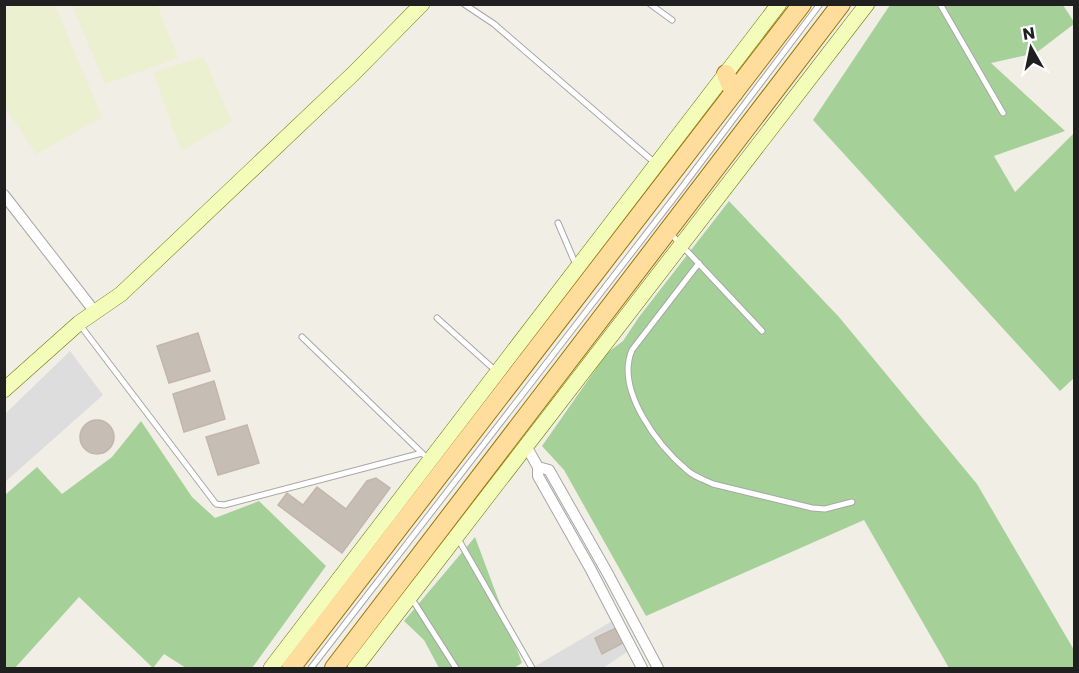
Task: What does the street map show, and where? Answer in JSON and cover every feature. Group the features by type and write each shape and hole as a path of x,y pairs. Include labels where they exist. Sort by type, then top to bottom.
{"main road":[{"path":"291,669 432,462 584,289 802,4"},
{"path":"334,669 406,589 447,520 841,4"},
{"path":"726,74 734,93"}],"street":[{"path":"4,390 80,323 121,294 354,73 422,4"},
{"path":"271,669 432,462 577,267 779,4"},
{"path":"355,669 406,589 457,536 867,4"},
{"path":"4,195 95,312"},
{"path":"526,446 538,467 538,476 590,568 642,669"},
{"path":"538,467 549,470 658,669"}],"lane":[{"path":"464,4 494,24 656,165"},
{"path":"650,4 672,20"},
{"path":"311,669 677,194 820,4"},
{"path":"819,21 832,4"},
{"path":"940,4 1003,113"},
{"path":"558,223 584,289"},
{"path":"667,231 762,331"},
{"path":"699,263 632,350 627,360 627,372 634,404 667,451 690,473 713,484 812,508 825,508 852,502"},
{"path":"437,318 498,373"},
{"path":"80,323 216,504 432,462"},
{"path":"302,337 432,462"},
{"path":"513,422 565,353"},
{"path":"447,520 532,669"},
{"path":"406,589 456,669"}],"shaded area":[{"path":"70,351 103,395 5,482 5,414"},
{"path":"612,621 630,650 603,668 532,668"}],"green space":[{"path":"11,4 55,5 102,117 36,154 5,107 5,13"},
{"path":"72,5 157,5 178,58 105,84"},
{"path":"890,5 1063,5 1074,22 1036,53 991,63 1065,131 994,156 1015,192 1074,133 1074,378 1060,391 813,120"},
{"path":"203,57 232,121 181,151 153,72"},
{"path":"729,201 839,317 977,484 1074,650 1074,668 949,668 864,520 646,616 564,470 542,446 607,353 623,341"},
{"path":"141,421 192,497 215,518 259,501 326,566 252,668 186,668 164,654 153,668 79,597 15,668 7,668 4,665 5,495 37,467 62,494 112,457"},
{"path":"475,537 522,663 514,668 439,668 424,640 404,621"}],"building":[{"path":"198,333 210,371 169,383 157,346"},
{"path":"214,381 225,419 184,432 173,394"},
{"path":"97,420 109,425 114,437 109,449 97,454 85,449 80,437 85,425"},
{"path":"247,425 259,463 218,475 206,437"},
{"path":"376,478 390,488 342,553 278,505 287,493 303,505 317,487 346,509 367,481"},
{"path":"616,628 623,643 602,654 595,638"}]}
